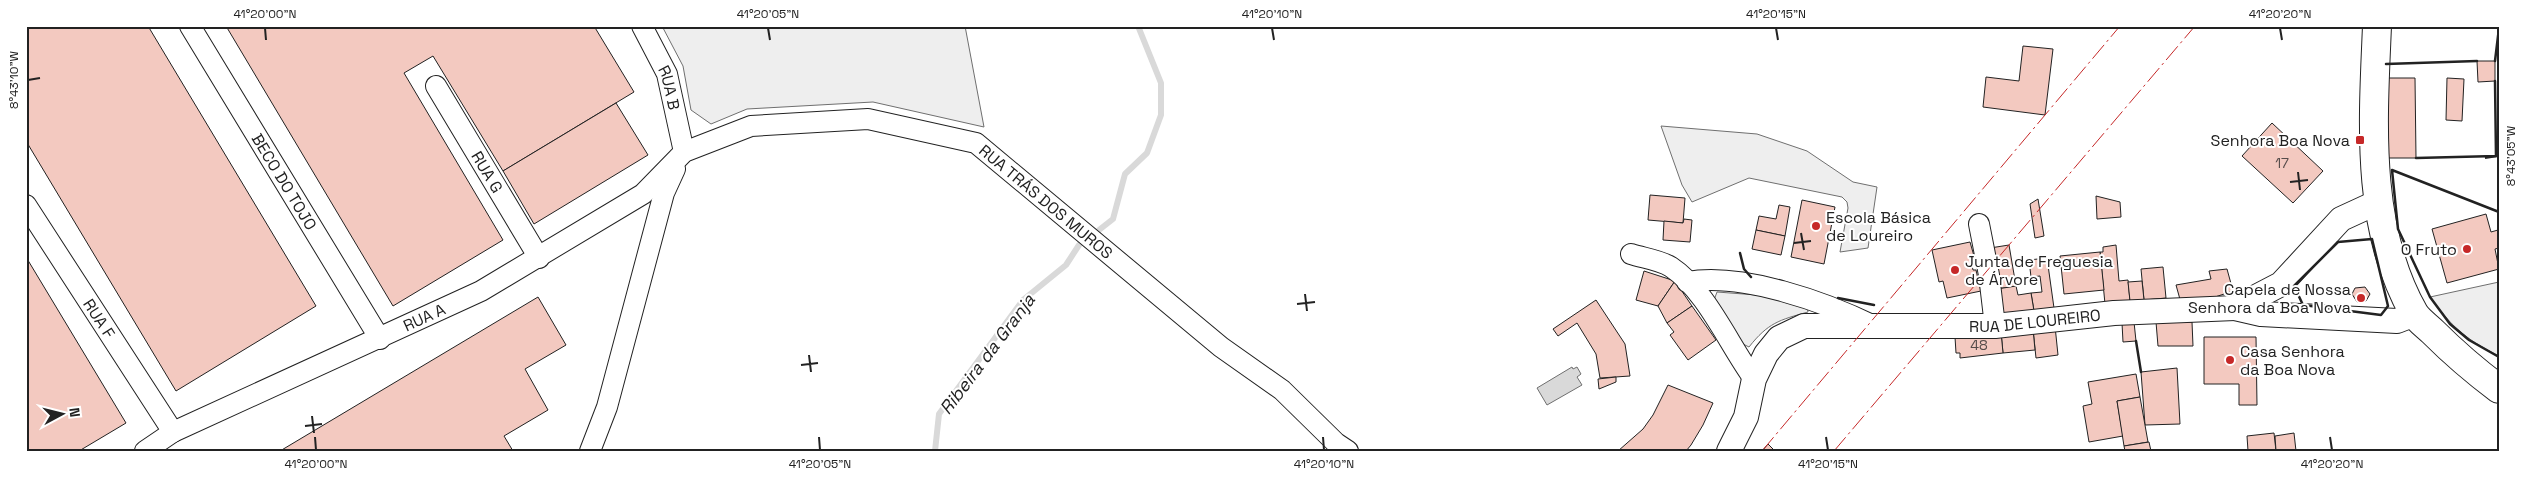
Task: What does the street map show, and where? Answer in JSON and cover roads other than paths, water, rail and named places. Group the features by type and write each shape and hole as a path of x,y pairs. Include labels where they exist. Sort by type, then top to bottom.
{"main road":[{"path":"2377,26 2373,120 2378,202 2392,260 2415,314 2460,360 2499,389"}],"street":[{"name":"BECO DO TOJO","path":"190,26 380,339"},
{"name":"RUA B","path":"642,26 667,74 684,152"},
{"name":"RUA G","path":"436,86 539,258"},
{"name":"RUA TRÁS DOS MUROS","path":"684,152 752,126 868,118 976,143 1221,347 1282,390 1336,443 1348,451"},
{"name":"RUA A","path":"145,451 173,432 380,339 481,291 643,194 684,152"},
{"path":"590,451 607,406 664,192 684,152"},
{"name":"RUA DE LOUREIRO","path":"1729,451 1746,417 1754,379 1766,354 1779,338 1804,326 1995,326 2114,313 2235,308 2281,284 2341,219 2378,202"},
{"name":"RUA F","path":"26,205 173,432"},
{"path":"1979,224 1989,274 1995,326"},
{"path":"1630,254 1670,267 1687,282 1704,302 1754,379"},
{"path":"1687,282 1701,279 1728,281 1800,295 1837,308 1874,326"},
{"path":"2235,308 2261,314 2397,321 2415,314"}],"waterway":[{"name":"Ribeira da Granja","path":"1099,230 1113,219 1125,174 1147,153 1161,115 1161,83 1138,26"},
{"name":"Ribeira da Granja","path":"935,451 939,414 1023,300 1066,265 1079,245"}],"place":[{"name":"Senhora Boa Nova","path":"2360,140"},
{"name":"Escola Básica de Loureiro","path":"1816,226"},
{"name":"O Fruto","path":"2467,249"},
{"name":"Junta de Freguesia de Árvore","path":"1955,270"},
{"name":"Capela de Nossa Senhora da Boa Nova","path":"2361,298"},
{"name":"Casa Senhora da Boa Nova","path":"2230,360"}]}
